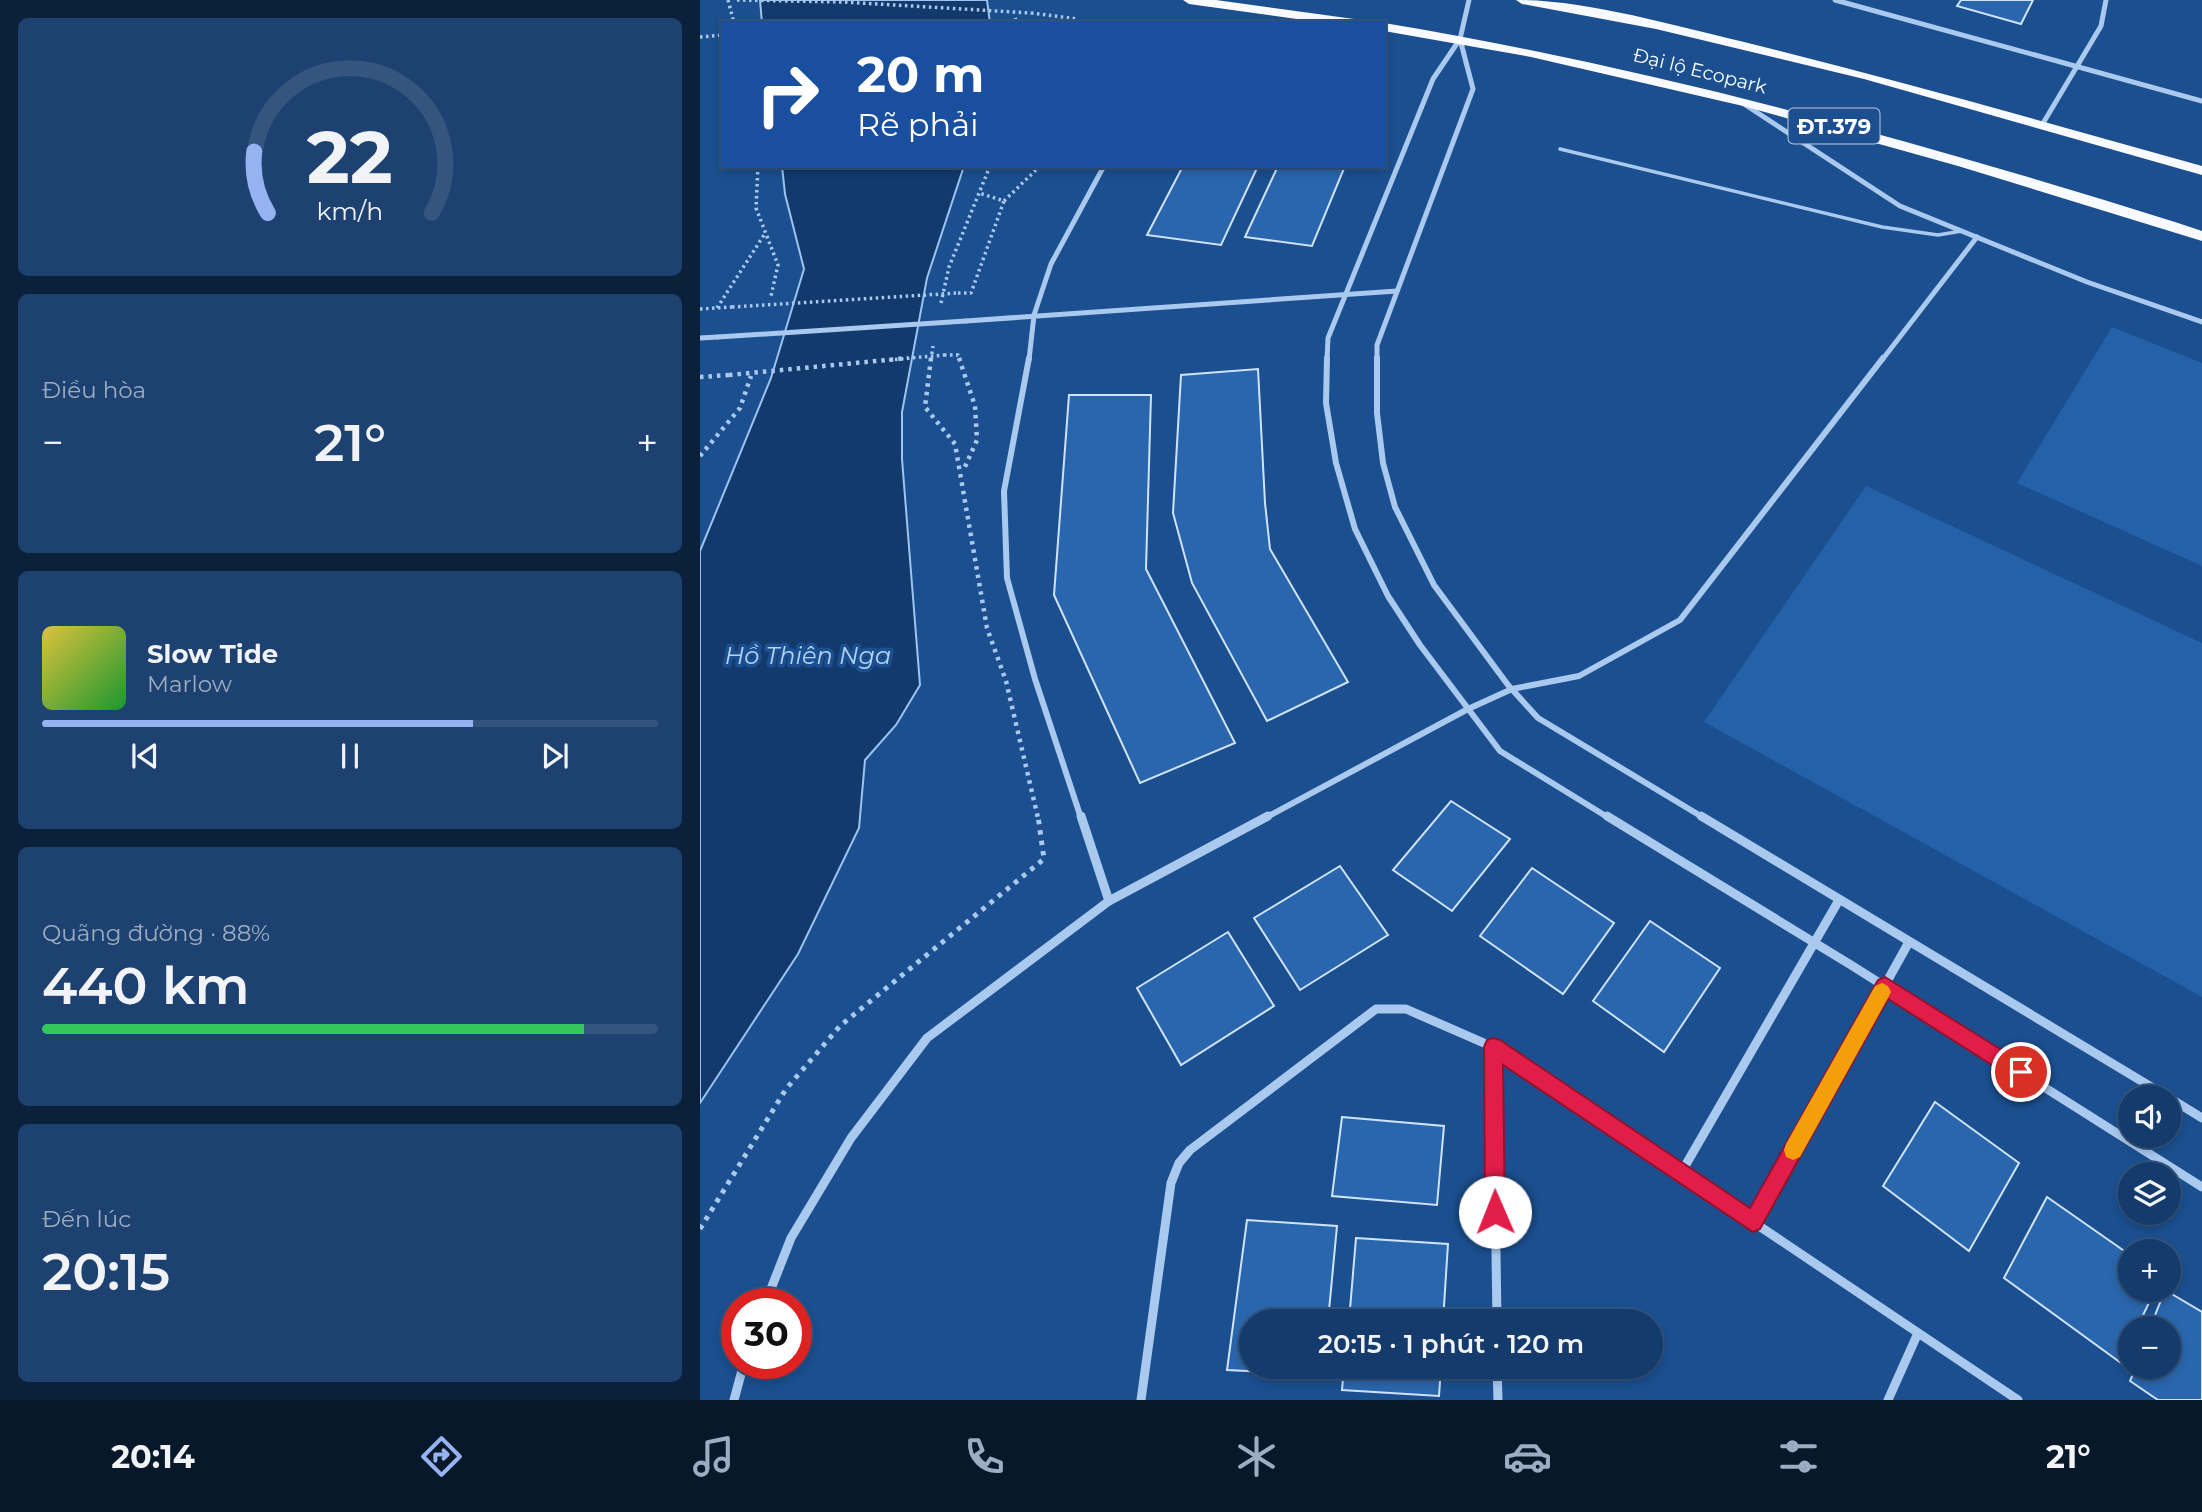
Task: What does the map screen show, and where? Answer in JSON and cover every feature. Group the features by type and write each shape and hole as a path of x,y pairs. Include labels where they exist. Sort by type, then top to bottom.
{"highway":[{"path":"1189,0 1340,21"},
{"name":"Đại lộ Ecopark","path":"1522,0 1696,34 1868,76 2202,171"},
{"name":"Đại lộ Ecopark","path":"1386,27 1460,39 1736,99 1875,137 2202,236"}],"street":[{"path":"1469,0 1460,39 1433,79 1328,338 1326,403 1336,463 1355,529 1388,596 1420,645 1500,751 1885,986 2202,1187"},
{"path":"1835,0 2202,101"},
{"path":"2042,125 2101,26 2106,0"},
{"path":"1460,39 1472,89 1377,345 1377,413 1395,507 1434,585 1512,690 1538,718 2148,1085"},
{"path":"1736,99 1900,206 2087,282 2202,322"},
{"path":"1103,168 1051,264 1034,315 1026,385 1004,491 1007,578 1035,679 1109,901"},
{"path":"771,1288 791,1238 851,1138 927,1038 1109,901 1468,709 1512,690 1579,676 1681,620 1977,237"},
{"path":"700,338 1397,291"},
{"path":"1681,1174 1839,900"},
{"path":"1753,1222 1909,942"},
{"path":"1141,1400 1171,1183 1179,1163 1190,1150 1376,1010 1406,1009 1493,1047 2018,1400"},
{"path":"1493,1047 1497,1309"},
{"path":"2181,1105 2202,1118"},
{"path":"1888,1400 1918,1333"},
{"path":"734,1400 740,1379"},
{"path":"1497,1379 1498,1400"}],"lane":[{"path":"1560,149 1882,227 1938,235 1965,231"}],"path":[{"path":"728,0 733,21"},
{"path":"737,0 868,3 1031,13 1078,21"},
{"path":"700,37 721,35"},
{"path":"758,168 756,208 778,265 771,296"},
{"path":"941,306 949,267 989,168"},
{"path":"700,309 971,293 1004,201 1038,168"},
{"path":"979,193 1004,201"},
{"path":"717,308 764,234"},
{"path":"700,1229 786,1088 840,1027 1044,859 1035,799 1006,681 988,628 955,444 925,407 927,370 933,345"},
{"path":"700,377 958,355 975,406 977,440 962,473"},
{"path":"701,455 740,408 751,376"},
{"path":"700,447 701,455"}],"shaded area":[{"path":"2112,327 2202,363 2202,566 2017,483"},
{"path":"1866,486 2202,643 2202,997 1704,722"}],"water":[{"path":"760,0 987,0 990,21 762,21"},
{"name":"Hồ Thiên Nga","path":"782,168 963,168 927,278 902,412 902,459 920,685 896,725 865,760 859,828 798,954 700,1103 700,551 771,378 804,269 785,194"}],"building":[{"path":"1961,0 2033,0 2021,24 1957,6"},
{"path":"1182,168 1257,168 1221,245 1147,235"},
{"path":"1277,168 1344,168 1312,246 1245,237"},
{"path":"1258,369 1270,549 1348,682 1267,721 1192,583 1173,513 1181,375"},
{"path":"1069,395 1151,395 1146,569 1235,743 1140,783 1054,595"},
{"path":"1451,801 1510,839 1452,911 1393,870"},
{"path":"1340,866 1388,935 1300,990 1254,918"},
{"path":"1532,868 1614,923 1563,994 1480,936"},
{"path":"1650,921 1720,968 1664,1052 1593,1001"},
{"path":"1228,932 1274,1006 1181,1065 1137,988"},
{"path":"1935,1102 2019,1163 1969,1251 1883,1186"},
{"path":"1342,1117 1444,1126 1437,1205 1332,1196"},
{"path":"2047,1197 2118,1247 2118,1302 2149,1302 2143,1316 2118,1316 2118,1361 2004,1278"},
{"path":"1247,1220 1337,1226 1329,1309 1239,1309 1239,1371 1227,1370"},
{"path":"1356,1238 1448,1244 1444,1309 1350,1309"},
{"path":"2181,1300 2202,1312 2202,1400 2158,1400 2130,1381 2181,1379 2181,1316 2155,1316 2160,1302 2181,1302"},
{"path":"1343,1379 1440,1379 1439,1396 1342,1390"}],"slow traffic":[{"path":"1793,1150 1882,992"}],"route":[{"path":"1495,1212 1493,1047 1753,1222 1885,986 2021,1072"}]}
